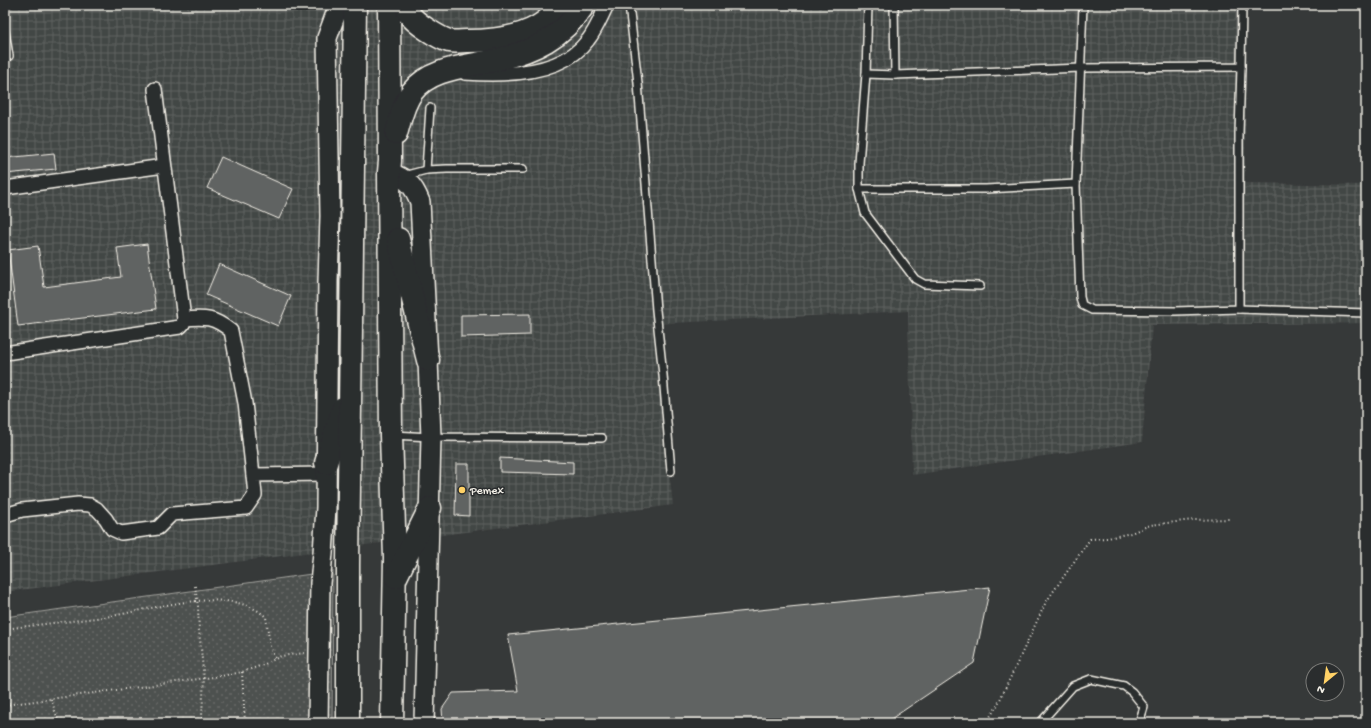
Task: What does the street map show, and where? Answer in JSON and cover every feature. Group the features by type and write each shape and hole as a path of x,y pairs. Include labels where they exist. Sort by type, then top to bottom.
{"highway":[{"path":"346,5 347,52 354,74"},
{"path":"348,723 350,388 355,5"},
{"path":"389,5 393,170"},
{"path":"406,5 409,14 426,29 449,41 482,41 500,39 543,24 560,5"},
{"path":"392,723 394,558 391,435 390,205 393,170 402,113 412,91 422,82 441,72 496,60 535,47 557,35 571,23 584,5"},
{"path":"390,205 428,360"},
{"path":"326,468 350,388"},
{"path":"394,582 430,508"}],"main road":[{"path":"318,723 320,583 323,553 326,468 330,216 327,38 339,5"},
{"path":"393,170 415,188 420,202 431,437 424,723"}],"street":[{"path":"441,72 512,74 548,67 572,56 582,48 595,30 607,5"},
{"path":"5,353 180,327 183,324 184,320 154,89"},
{"path":"5,188 164,166"},
{"path":"5,515 22,510 78,504 90,505 97,509 112,529 121,533 158,528 172,514 246,508 255,495 245,403 231,331 224,325 214,320 200,317 184,320"},
{"path":"253,475 326,468"}],"lane":[{"path":"629,5 638,83 656,310 672,471"},
{"path":"868,5 866,74 859,163 859,188 864,213 915,279 924,284 980,286"},
{"path":"894,5 894,74"},
{"path":"1083,5 1076,184 1080,297 1082,305 1092,310 1175,311 1240,309 1366,312"},
{"path":"1240,309 1239,133 1242,5"},
{"path":"5,32 9,56"},
{"path":"866,74 1081,68 1241,67"},
{"path":"426,170 430,108"},
{"path":"393,170 523,169"},
{"path":"859,188 986,188 1076,184"},
{"path":"391,435 431,437 602,438"},
{"path":"1040,723 1073,686 1091,679 1124,686 1132,692 1144,707 1139,723"}],"path":[{"path":"986,723 997,706 1046,602 1090,539 1108,538 1131,533 1150,525 1193,520 1230,519"},
{"path":"195,586 204,679 203,723"},
{"path":"5,628 110,616 181,602 225,601 243,604 261,612 266,617 270,646 275,659"},
{"path":"5,705 204,679 242,672 263,665 281,656 318,651"},
{"path":"242,672 245,723"},
{"path":"52,699 59,723"}],"shaded area":[{"path":"5,5 1246,5 1245,183 1366,185 1366,323 1152,325 1142,442 912,475 908,311 652,324 673,505 5,592"},
{"path":"333,571 332,723 5,723 5,617"}],"building":[{"path":"54,153 56,169 5,174 5,158"},
{"path":"221,157 293,189 279,219 207,188"},
{"path":"147,244 156,309 18,326 8,250 38,246 44,287 121,277 117,248"},
{"path":"219,264 291,296 278,326 206,295"},
{"path":"530,314 530,335 461,337 461,315"},
{"path":"500,458 573,462 573,474 500,472"},
{"name":"Pemex","path":"456,464 469,464 469,516 455,515"},
{"path":"990,587 974,663 885,723 443,723 442,709 453,693 518,691 508,635"}],"place":[{"name":"Pemex","path":"462,490"}]}
